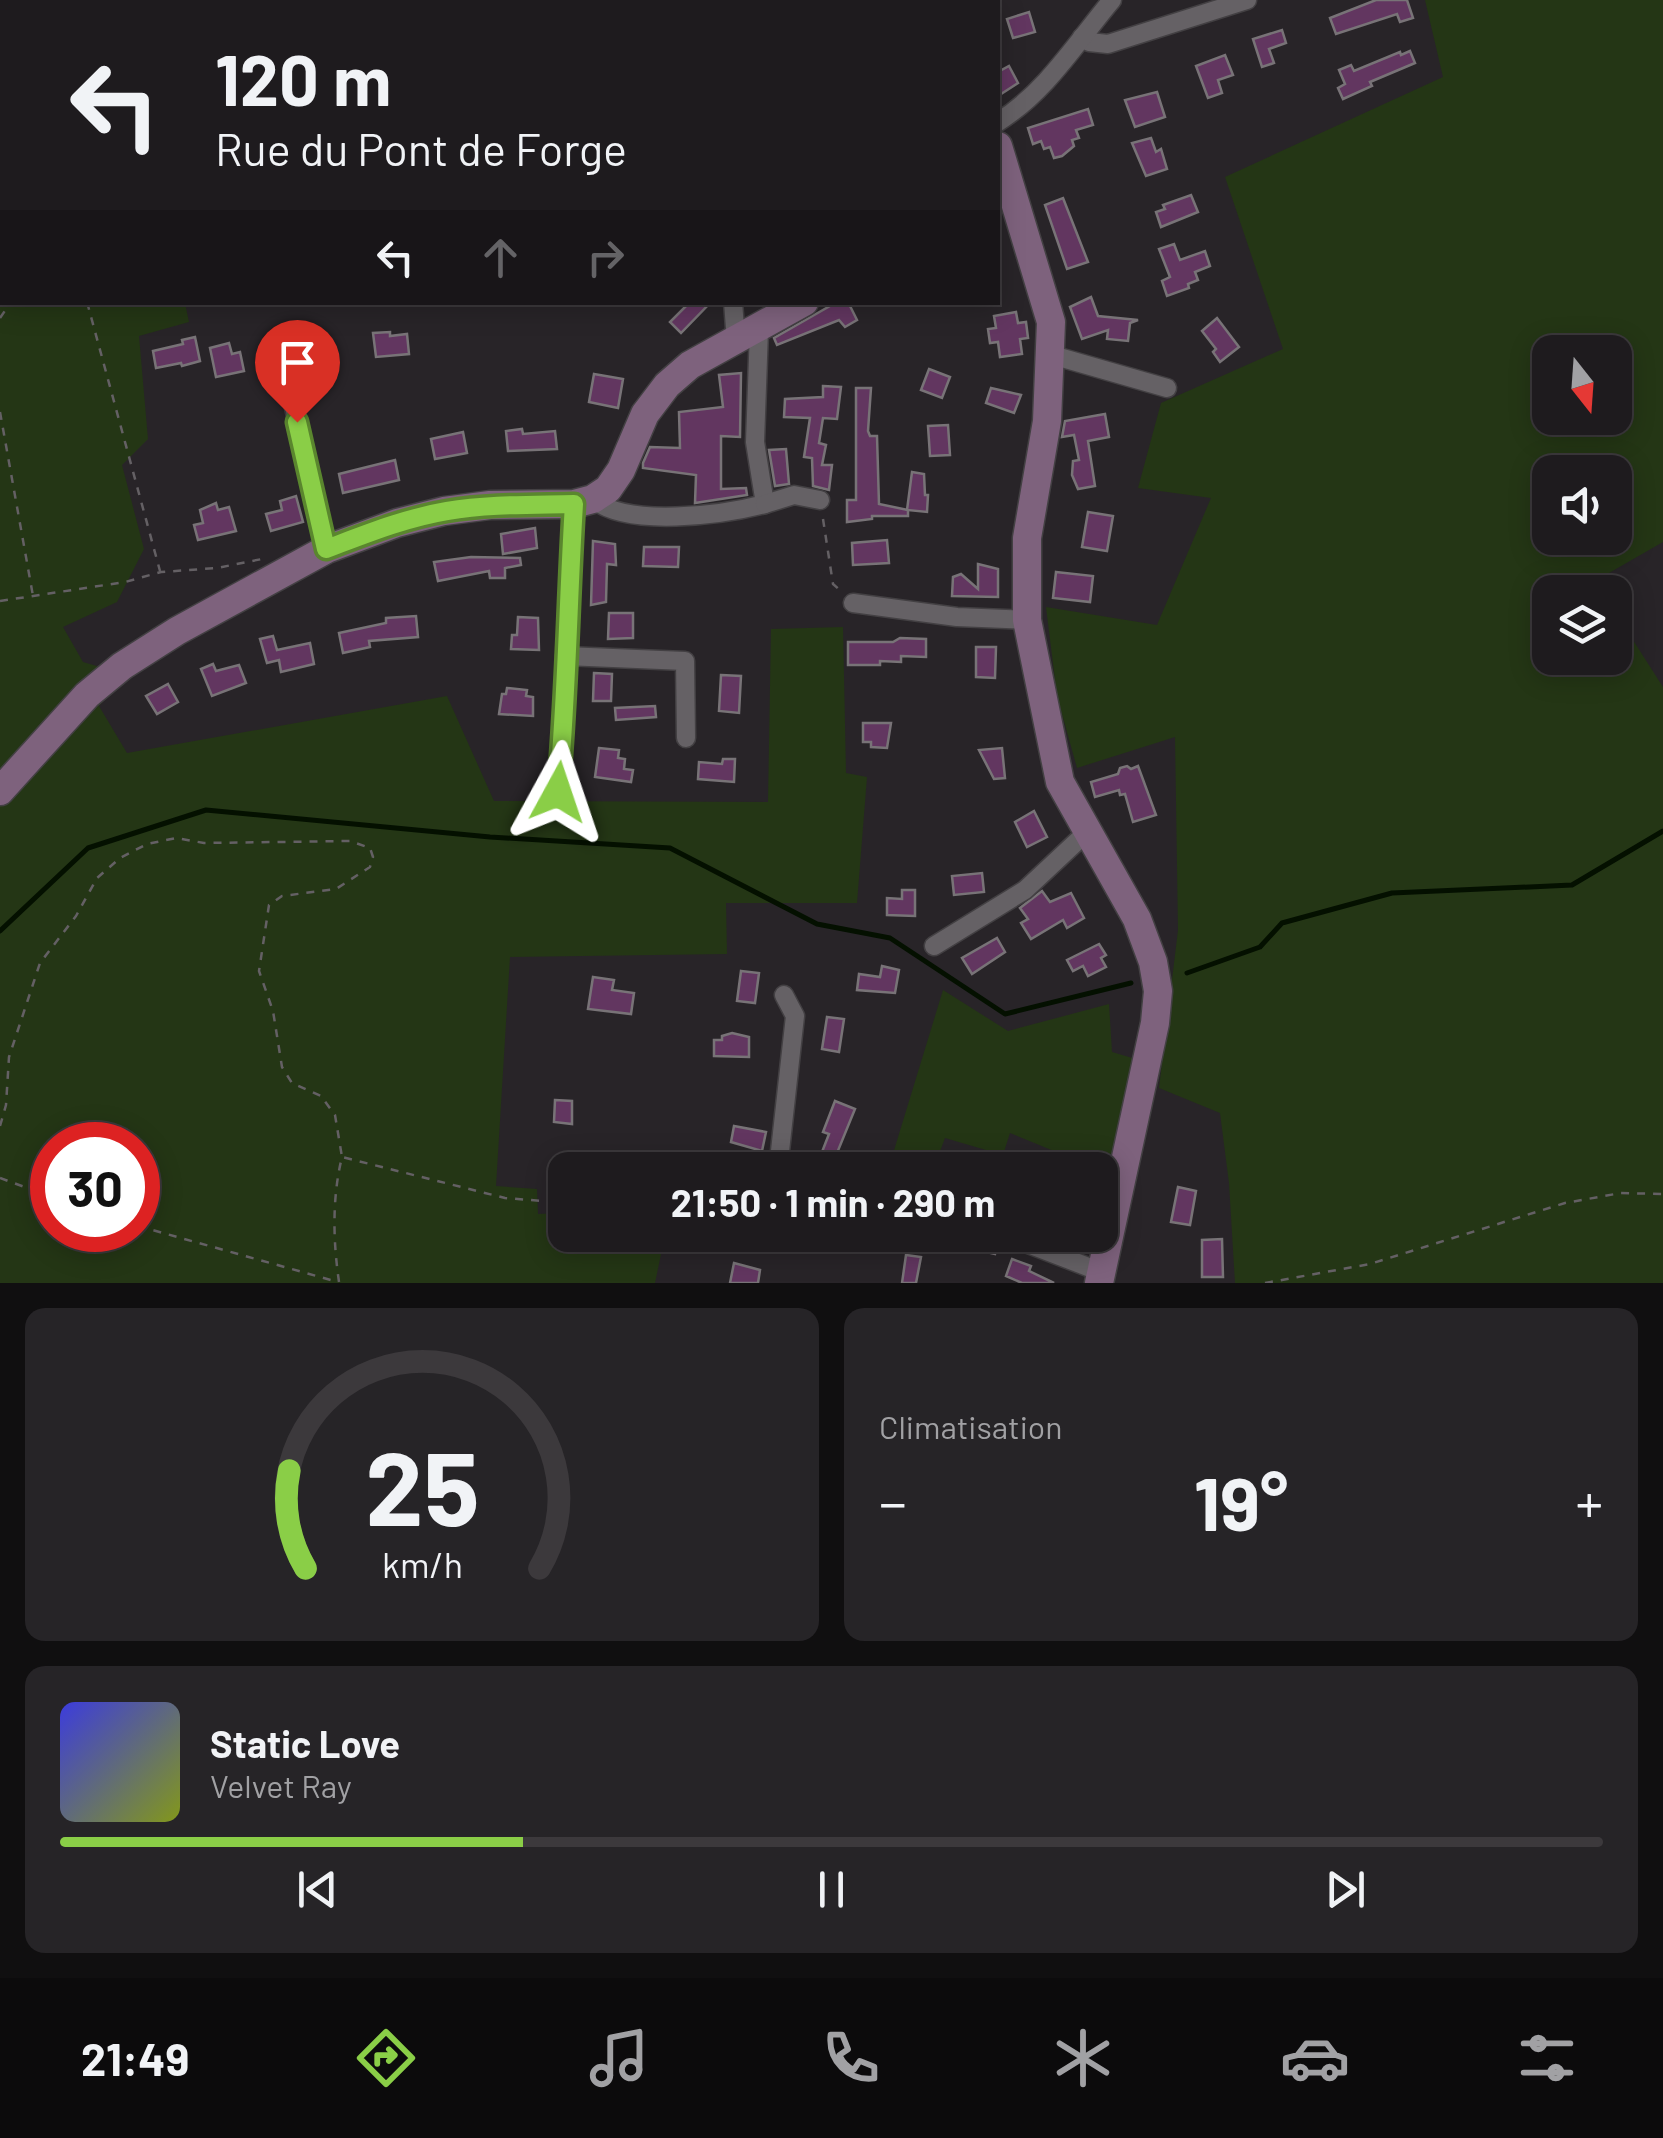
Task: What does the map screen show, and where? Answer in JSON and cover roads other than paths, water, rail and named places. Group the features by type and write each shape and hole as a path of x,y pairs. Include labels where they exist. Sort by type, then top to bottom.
{"street":[{"path":"1000,120 1061,66 1112,0"},
{"path":"1082,37 1089,42 1108,44 1247,0"},
{"path":"1000,152 1052,322 1047,421 1027,538 1028,620 1060,782 1136,919 1153,962 1158,991 1155,1023 1100,1278 1043,1252"},
{"path":"734,305 747,336 755,442 765,504"},
{"path":"584,502 608,489 621,470 645,414 667,385 690,365 799,305"},
{"path":"1052,355 1167,388"},
{"path":"269,375 290,390 326,549"},
{"path":"0,791 87,695 122,666 297,564 397,522 490,506 584,502 653,516 739,511 794,495 820,500"},
{"path":"558,792 565,720 565,656 584,502"},
{"path":"853,603 957,617 1028,620"},
{"path":"565,656 685,661 686,738"},
{"path":"934,946 1025,890 1088,831"},
{"path":"781,1152 795,1016 784,995"}],"waterway":[{"path":"0,931 88,848 206,810 490,837 670,848 817,924 890,938 1005,1014 1131,983"},
{"path":"1187,973 1260,947 1282,923 1392,893 1572,885 1663,831"}]}
